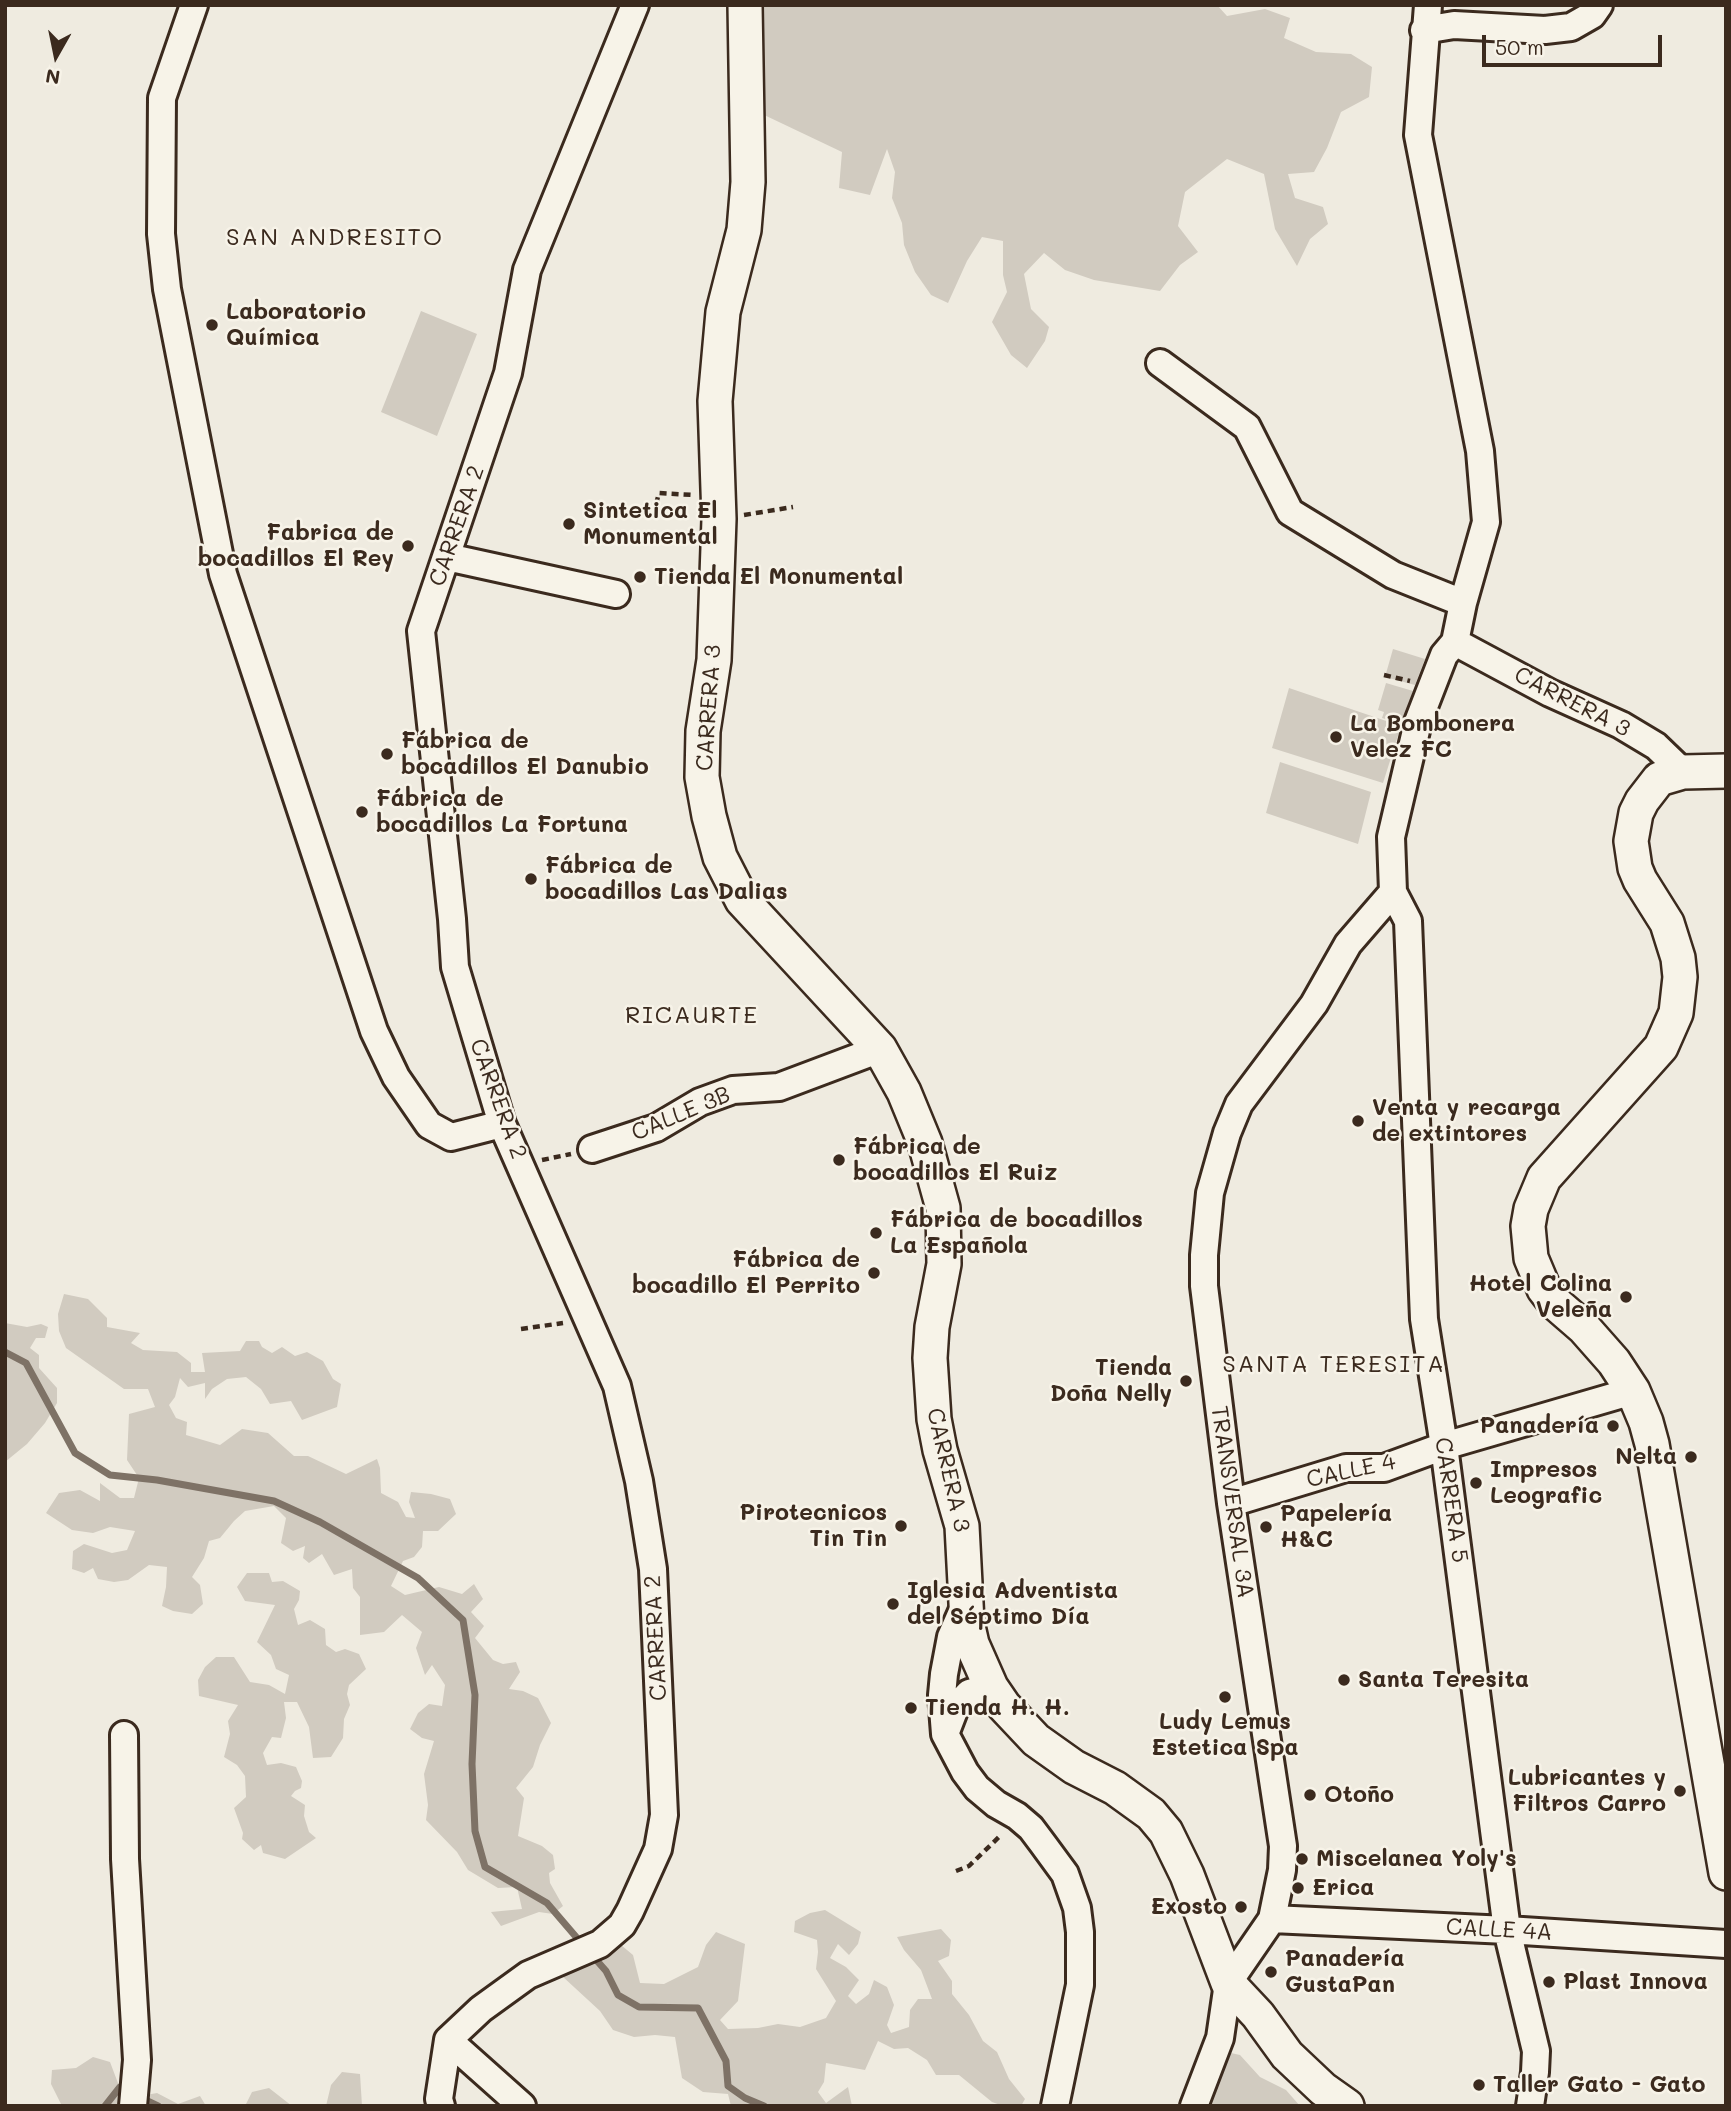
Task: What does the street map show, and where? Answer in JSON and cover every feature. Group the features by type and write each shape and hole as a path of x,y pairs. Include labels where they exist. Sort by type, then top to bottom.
{"main road":[{"name":"CARRERA 3","path":"745,5 748,182 744,230 723,312 715,401 719,508 714,660 703,731 702,777 720,857 742,900 880,1049 913,1112 928,1154 943,1208 944,1264 932,1326 930,1389 940,1450 962,1526 966,1574 965,1605"},
{"path":"1726,771 1682,772 1659,779 1649,789 1636,813 1631,841 1632,854 1640,880 1658,907 1674,940 1680,977 1676,1013 1661,1047 1544,1178 1531,1209 1528,1226 1531,1258 1544,1289 1554,1302 1600,1344 1633,1391 1652,1444 1726,1873"},
{"path":"965,1605 972,1644 991,1687 1004,1706 1054,1755 1096,1776 1151,1814 1166,1832 1187,1875 1228,1983 1258,2015 1287,2055 1347,2106"}],"street":[{"path":"194,5 162,98 161,234 167,289 223,574 374,1031 396,1077 429,1125 452,1137 502,1124"},
{"name":"CARRERA 2","path":"448,2040 481,2008 528,1975 600,1944 622,1925 657,1849 664,1815 653,1569 639,1480 617,1386 502,1124 455,967 421,631 509,373 527,270 635,5"},
{"path":"1393,892 1391,837 1418,722 1444,655 1455,642 1486,522 1480,451 1418,135 1426,17 1457,15 1545,30 1571,27 1592,15 1599,5"},
{"path":"1160,363 1247,426 1290,512 1393,575 1463,603"},
{"path":"447,556 616,594"},
{"name":"CARRERA 3","path":"1455,642 1550,693 1621,725 1656,746 1682,772"},
{"name":"CARRERA 5","path":"1393,892 1408,921 1424,1319 1444,1446 1507,1930 1536,2051 1530,2106"},
{"name":"TRANSVERSAL 3A","path":"1228,1983 1272,1919 1282,1870 1280,1822 1231,1503 1204,1286 1206,1224 1218,1162 1239,1104 1314,1004 1348,944 1393,892"},
{"name":"CALLE 3B","path":"592,1149 656,1128 700,1102 733,1090 779,1087 880,1049"},
{"name":"CALLE 4","path":"1231,1503 1346,1468 1384,1468 1444,1446 1633,1391"},
{"name":"CARRERA 3","path":"965,1605 951,1637 946,1665 942,1695 945,1734 965,1772 977,1788 1031,1828 1065,1874 1077,1908 1080,1985 1055,2106"},
{"path":"945,1734 955,1708 969,1693 991,1687"},
{"path":"124,1735 125,1859 137,2060 133,2106"},
{"name":"CALLE 4A","path":"1272,1919 1726,1944"},
{"path":"1194,2106 1220,2038 1228,1983"},
{"path":"441,2106 439,2099 448,2040"},
{"path":"448,2040 523,2106"}],"path":[{"path":"656,504 659,493 719,508 793,506"},
{"path":"521,1165 592,1149"},
{"path":"521,1329 589,1320"},
{"path":"956,1871 969,1866 1017,1816"}],"shaded area":[{"path":"761,5 1217,5 1227,16 1265,9 1290,18 1284,38 1316,52 1351,54 1372,67 1369,97 1341,112 1314,172 1288,174 1295,198 1323,207 1328,224 1310,239 1297,266 1275,229 1264,174 1227,159 1185,192 1178,226 1198,252 1180,265 1160,291 1094,280 1065,270 1044,253 1024,274 1031,309 1049,327 1045,341 1027,368 1011,355 992,322 1007,292 1003,275 1003,241 982,237 967,261 948,303 931,295 915,272 904,245 902,223 892,198 895,172 887,149 870,195 839,188 842,152 760,113 763,35"},
{"path":"421,311 477,334 437,436 381,412"},
{"path":"1393,649 1425,659 1415,685 1385,677"},
{"path":"1386,683 1413,691 1402,724 1382,718 1384,712 1378,710"},
{"name":"La Bombonera Velez FC","path":"1289,688 1401,726 1383,783 1272,748"},
{"path":"1280,762 1371,792 1358,844 1266,813"},
{"path":"64,1294 88,1299 107,1318 107,1327 140,1333 131,1343 143,1350 177,1352 191,1363 191,1372 205,1372 202,1353 240,1351 246,1341 259,1341 262,1347 272,1353 282,1347 295,1356 307,1352 323,1361 333,1379 341,1384 337,1407 302,1420 291,1401 270,1404 261,1389 246,1377 227,1379 212,1389 205,1399 205,1383 188,1387 180,1378 175,1397 169,1405 176,1418 187,1422 186,1435 220,1445 242,1429 268,1433 294,1456 308,1456 346,1474 377,1459 381,1493 398,1502 406,1517 415,1518 409,1502 411,1492 450,1499 456,1514 438,1531 423,1531 422,1547 414,1557 403,1561 391,1586 405,1595 439,1587 462,1594 474,1584 483,1599 471,1612 484,1626 475,1638 493,1660 503,1664 516,1662 520,1672 509,1689 523,1691 538,1698 551,1723 533,1767 516,1788 524,1798 518,1836 542,1846 553,1855 555,1869 549,1873 550,1883 563,1906 553,1914 539,1912 501,1926 491,1912 522,1909 517,1887 498,1888 468,1870 457,1852 426,1820 428,1805 424,1774 434,1741 422,1738 410,1729 418,1713 429,1704 442,1706 445,1685 432,1665 425,1675 416,1648 422,1632 402,1615 384,1632 360,1635 360,1597 353,1588 352,1569 334,1575 322,1554 309,1563 303,1558 305,1546 293,1551 281,1543 286,1518 274,1506 245,1511 220,1538 209,1541 204,1558 192,1577 200,1585 203,1604 192,1614 162,1606 167,1567 149,1565 128,1580 114,1582 98,1579 93,1568 84,1573 72,1569 73,1551 84,1544 112,1553 127,1550 135,1531 110,1527 93,1533 72,1530 46,1513 59,1493 80,1490 100,1501 100,1483 120,1498 134,1498 139,1478 127,1460 129,1414 155,1407 148,1389 124,1389 66,1348 59,1331 58,1314"},
{"path":"5,1323 27,1327 41,1324 48,1327 45,1338 36,1338 30,1348 39,1355 39,1368 57,1388 57,1403 45,1423 27,1444 5,1462"},
{"path":"247,1573 269,1573 272,1582 283,1581 300,1591 294,1609 298,1625 310,1620 325,1629 326,1645 336,1652 345,1649 359,1654 366,1669 349,1685 347,1694 350,1705 344,1719 343,1738 331,1757 313,1758 309,1727 297,1702 284,1702 286,1718 281,1738 272,1737 263,1753 267,1765 281,1763 296,1767 302,1781 301,1788 291,1796 305,1805 304,1816 309,1832 316,1838 285,1859 263,1853 261,1845 254,1850 242,1839 243,1833 234,1808 246,1797 245,1776 237,1765 224,1757 230,1734 228,1721 238,1705 199,1696 198,1680 205,1667 216,1657 234,1657 250,1682 269,1685 285,1694 289,1675 276,1669 271,1655 257,1642 275,1605 245,1601 237,1587"},
{"path":"825,1910 861,1932 858,1944 849,1955 838,1944 830,1958 846,1967 859,1980 848,1996 856,2004 869,1994 874,1980 887,1987 894,2005 887,2025 891,2033 909,2027 910,2010 918,1999 932,1999 921,1970 897,1937 941,1929 951,1940 949,1956 938,1961 952,1981 952,1994 969,2015 983,2041 997,2052 1009,2079 1025,2099 1021,2106 1003,2106 992,2102 959,2075 936,2075 927,2060 908,2048 894,2049 878,2041 865,2070 826,2063 824,2082 818,2092 826,2103 848,2087 852,2106 731,2106 728,2094 703,2092 682,2078 675,2037 634,2037 613,2030 600,2011 562,1976 593,1955 606,1956 615,1940 633,1955 640,1983 664,1984 698,1967 706,1945 716,1932 745,1944 738,2001 720,2020 728,2029 778,2024 800,2027 826,2018 836,2001 816,1969 817,1940 794,1932 795,1921 810,1913"},
{"path":"1222,2051 1240,2055 1260,2077 1286,2090 1300,2106 1202,2106"},
{"path":"93,2057 110,2062 124,2099 157,2093 178,2104 200,2096 206,2106 62,2106 51,2084 52,2070 76,2068"},
{"path":"342,2072 360,2074 362,2106 326,2106 331,2085"},
{"path":"269,2088 292,2106 245,2106 252,2092"}],"waterway":[{"path":"5,1352 26,1363 75,1453 110,1475 157,1480 274,1501 320,1522 418,1578 463,1620 475,1695 472,1764 475,1831 485,1867 547,1903 583,1945"},
{"path":"591,1954 606,1971 618,1995 639,2007 698,2008 726,2061 728,2086 745,2098 764,2106"},
{"path":"105,2106 120,2087 129,2091"},
{"path":"139,2097 158,2106"}],"place":[{"name":"Laboratorio Química","path":"212,325"},
{"name":"Sintetica El Monumental","path":"569,524"},
{"name":"Fabrica de bocadillos El Rey","path":"408,546"},
{"name":"Tienda El Monumental","path":"640,577"},
{"name":"La Bombonera Velez FC","path":"1336,737"},
{"name":"Fábrica de bocadillos El Danubio","path":"387,754"},
{"name":"Fábrica de bocadillos La Fortuna","path":"362,812"},
{"name":"Fábrica de bocadillos Las Dalias","path":"531,879"},
{"name":"Venta y recarga de extintores","path":"1358,1121"},
{"name":"Fábrica de bocadillos El Ruiz","path":"839,1160"},
{"name":"Fábrica de bocadillos La Española","path":"876,1233"},
{"name":"Fábrica de bocadillo El Perrito","path":"874,1273"},
{"name":"Hotel Colina Veleña","path":"1626,1297"},
{"name":"Tienda Doña Nelly","path":"1186,1381"},
{"name":"Panadería","path":"1613,1426"},
{"name":"Nelta","path":"1691,1457"},
{"name":"Impresos Leografic","path":"1476,1483"},
{"name":"Pirotecnicos Tin Tin","path":"901,1526"},
{"name":"Papelería H&C","path":"1266,1527"},
{"name":"Iglesia Adventista del Séptimo Día","path":"893,1604"},
{"name":"Santa Teresita","path":"1344,1680"},
{"name":"Ludy Lemus Estetica Spa","path":"1225,1697"},
{"name":"Tienda H. H.","path":"911,1708"},
{"name":"Lubricantes y Filtros Carro","path":"1680,1791"},
{"name":"Otoño","path":"1310,1795"},
{"name":"Miscelanea Yoly's","path":"1302,1859"},
{"name":"Erica","path":"1298,1888"},
{"name":"Exosto","path":"1241,1907"},
{"name":"Panadería GustaPan","path":"1271,1972"},
{"name":"Plast Innova","path":"1549,1982"},
{"name":"Taller Gato - Gato","path":"1479,2085"}],"district":[{"name":"SAN ANDRESITO","path":"335,238"},
{"name":"RICAURTE","path":"692,1016"},
{"name":"SANTA TERESITA","path":"1334,1365"}]}
